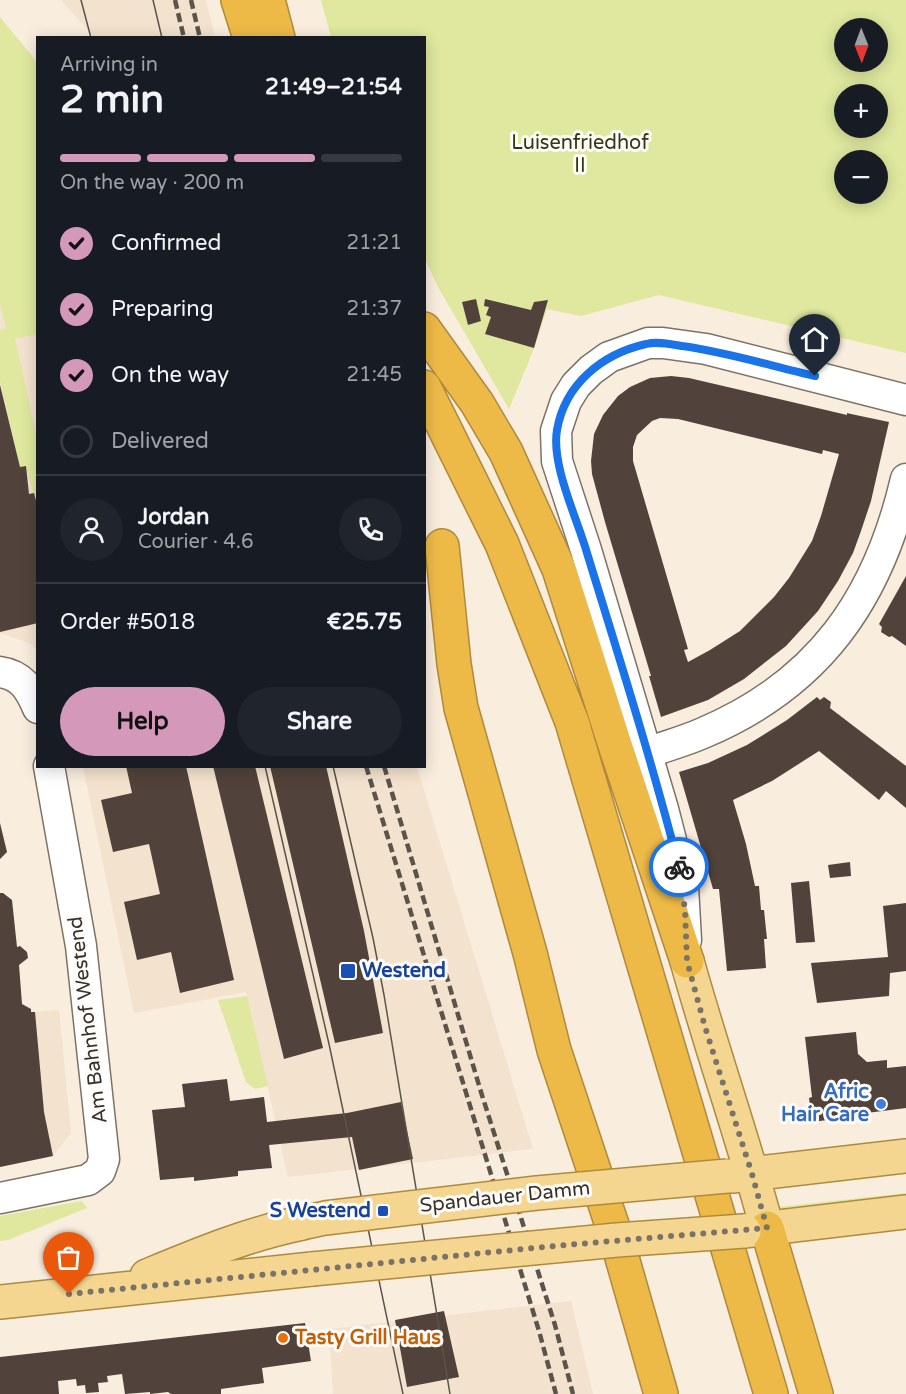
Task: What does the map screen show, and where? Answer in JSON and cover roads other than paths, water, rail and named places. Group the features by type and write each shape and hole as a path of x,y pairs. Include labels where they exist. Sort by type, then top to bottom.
{"highway":[{"path":"238,0 249,36"},
{"path":"268,0 277,36"},
{"path":"426,332 477,403 506,452 559,569 687,961"},
{"path":"426,391 502,544 572,722 771,1394"},
{"path":"426,439 464,510 517,630 558,750 749,1394"},
{"path":"442,546 454,664 461,708 530,953 554,1050 617,1240 661,1394"},
{"path":"755,1229 816,1394"}],"main road":[{"path":"687,961 755,1229"},
{"name":"Spandauer Damm","path":"115,1289 222,1245 269,1230 302,1223 383,1211 906,1156"},
{"name":"Spandauer Damm","path":"0,1302 312,1269 755,1229 906,1212"}],"street":[{"path":"687,961 683,887 647,753 557,461 556,431 566,401 576,385 609,357 648,343 706,349 906,399"},
{"path":"647,753 702,734 738,717 778,690 827,648 851,616 872,580 887,544 906,479"},
{"path":"0,672 18,677 30,690 36,704"},
{"name":"Am Bahnhof Westend","path":"0,1198 88,1180 100,1171 104,1159 81,946 49,768"}],"tram line":[{"path":"81,0 90,36"},
{"path":"153,0 162,36"},
{"path":"265,768 329,1044 403,1394"},
{"path":"333,768 384,995 450,1394"}],"railway":[{"path":"175,0 184,36"},
{"path":"191,0 200,36"},
{"path":"367,768 539,1331 556,1394"},
{"path":"385,768 481,1092 555,1325 573,1394"}],"place":[{"name":"Westend","path":"348,971"},
{"name":"Afric Hair Care","path":"881,1104"},
{"name":"S Westend","path":"383,1211"},
{"name":"Tasty Grill Haus","path":"283,1338"}],"park label":[{"name":"Luisenfriedhof II","path":"580,154"}]}
